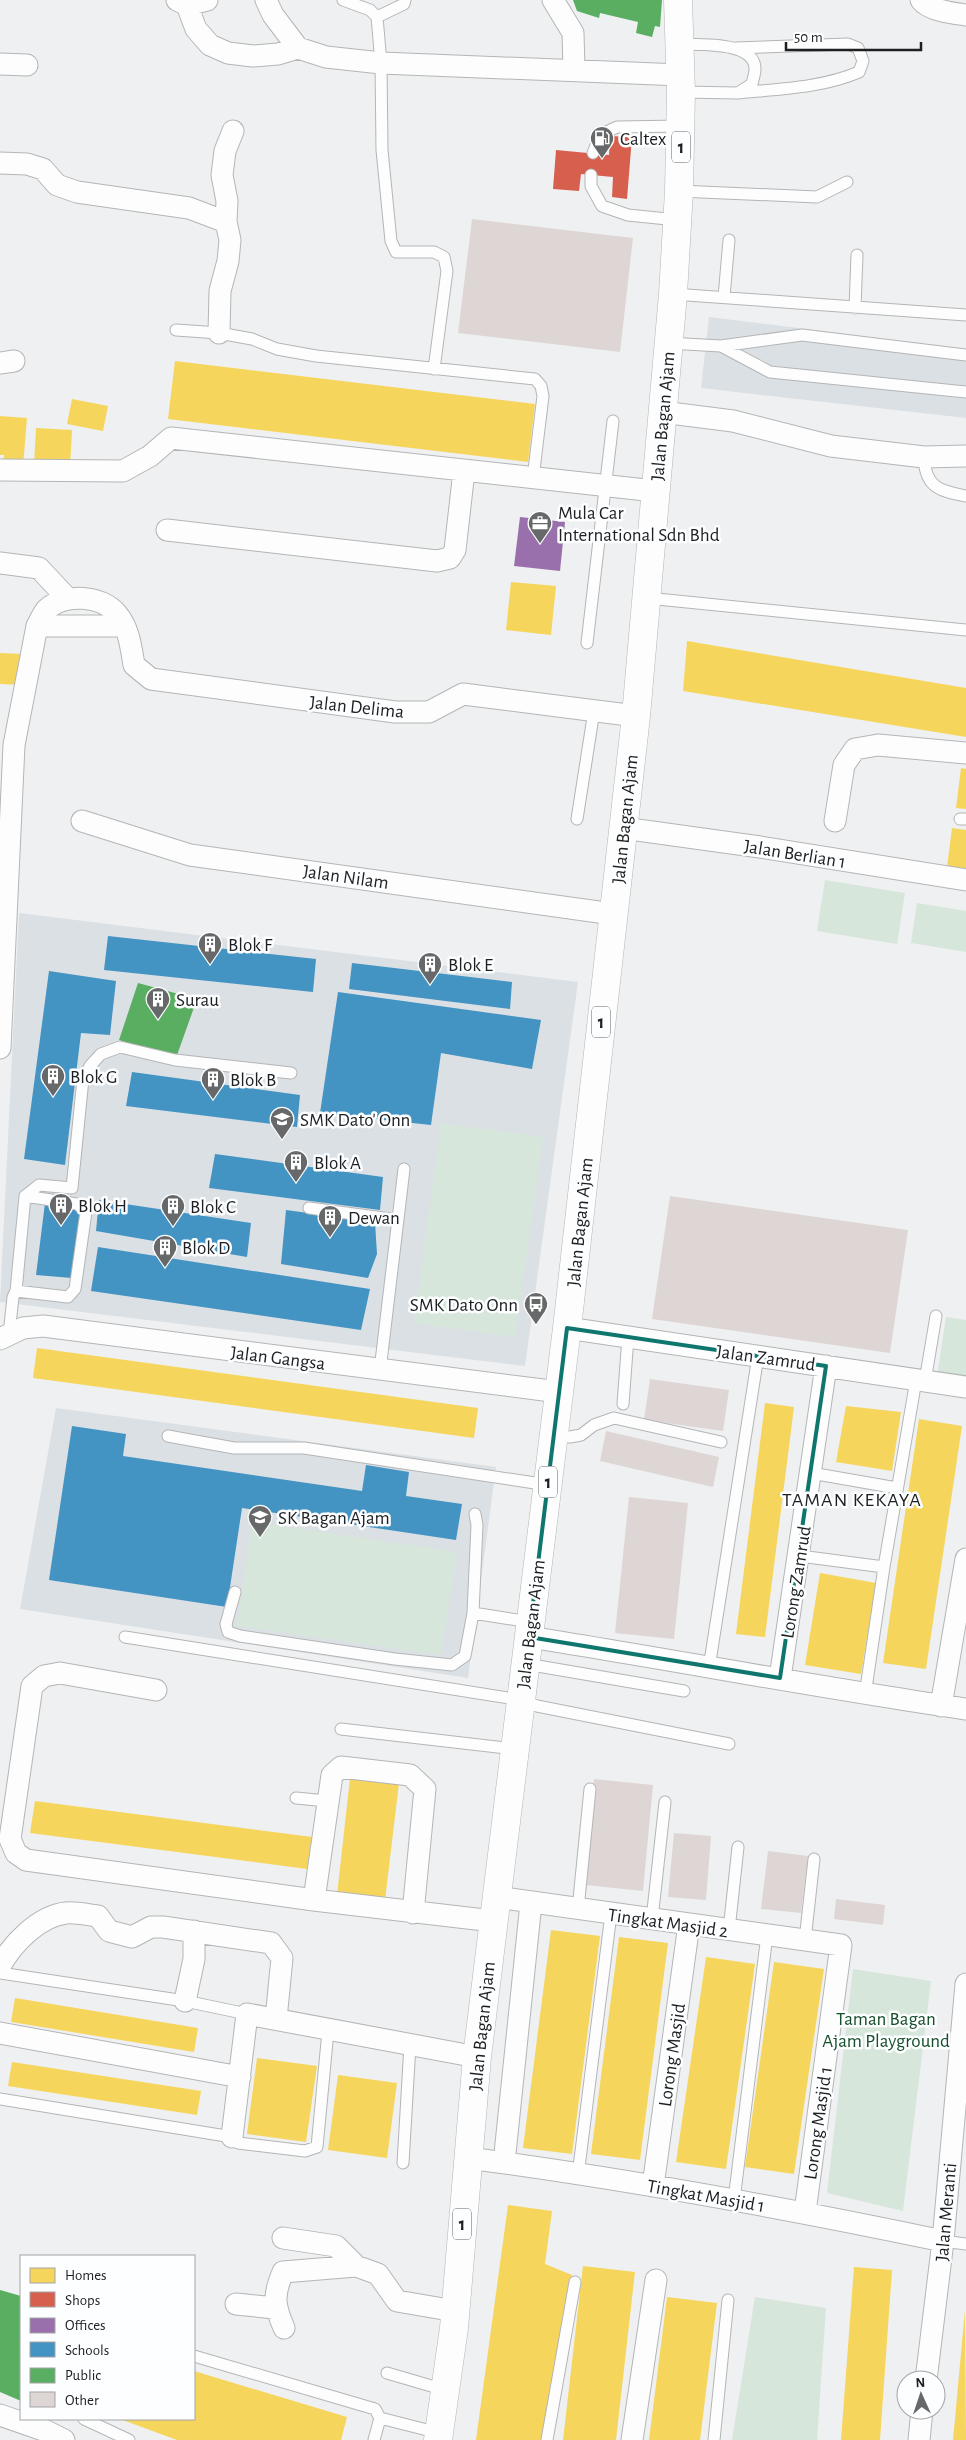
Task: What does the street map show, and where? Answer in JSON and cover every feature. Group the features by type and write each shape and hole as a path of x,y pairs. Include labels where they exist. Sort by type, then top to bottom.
{"main road":[{"name":"Jalan Bagan Ajam","path":"438,2436 455,2311 477,2057 567,1328 636,716 673,294 680,191 682,126 678,0"}],"street":[{"path":"266,0 273,15 298,48"},
{"path":"553,0 573,33 574,69"},
{"path":"921,0 941,11 966,15"},
{"path":"190,2 196,29 210,45 228,54 252,56 278,54 298,48 326,57 381,63 574,69 681,83"},
{"path":"0,64 28,66"},
{"path":"218,333 220,292 228,261 230,240 226,222 227,201 222,175 225,151 233,131"},
{"path":"0,163 27,164 43,169 57,185 77,192 190,208 226,222"},
{"path":"662,412 733,421 831,446 924,457 966,456"},
{"path":"0,470 123,471 150,456 171,438 655,491"},
{"path":"167,530 437,561 450,558 455,550 464,470"},
{"path":"0,563 39,568 68,600"},
{"path":"0,1048 7,746 37,626 47,609 68,600 94,598 120,620"},
{"path":"37,626 120,620"},
{"name":"Jalan Delima","path":"120,620 129,637 134,665 151,679 395,712 429,712 463,694 636,716"},
{"path":"835,821 844,765 854,749 878,745 966,753"},
{"name":"Jalan Nilam","path":"82,821 190,855 614,914"},
{"name":"Jalan Berlian 1","path":"623,828 760,847 966,880"},
{"name":"Jalan Gangsa","path":"8,1328 43,1326 559,1392"},
{"name":"Jalan Zamrud","path":"567,1328 966,1387"},
{"name":"Lorong Zamrud","path":"780,1678 800,1556 826,1366"},
{"path":"941,1706 966,1559"},
{"path":"530,1629 709,1668 780,1678 966,1710"},
{"name":"Tingkat Masjid 2","path":"156,1690 60,1673 44,1676 32,1686 10,1839 16,1853 26,1860 413,1912 495,1909 531,1903 841,1945"},
{"path":"314,1900 332,1775 341,1767 410,1775 425,1789 413,1912"},
{"name":"Jalan Bagan Ajam","path":"504,2163 531,1903"},
{"path":"0,1966 9,1951 28,1932 53,1917 64,1913 98,1916 109,1931 132,1937 151,1927 271,1943 282,1958 276,2019"},
{"name":"Lorong Masjid","path":"652,2186 689,1924"},
{"path":"185,2001 194,1959 194,1932"},
{"name":"Lorong Masjid 1","path":"805,2212 841,1945"},
{"name":"Jalan Meranti","path":"927,2370 962,2067 965,1995"},
{"path":"232,2137 247,2014 477,2057"},
{"path":"0,2033 240,2077"},
{"name":"Tingkat Masjid 1","path":"468,2158 805,2212 943,2241"},
{"path":"283,2238 336,2246 356,2266"},
{"path":"284,2328 275,2308 278,2284 283,2272 356,2266 378,2274 396,2301 455,2311"},
{"path":"632,2440 656,2280"},
{"path":"236,2304 275,2308"},
{"path":"0,2415 54,2430"},
{"path":"919,2440 921,2420"}],"lane":[{"path":"343,0 370,10 378,17 381,63 382,150 391,241 396,252 434,252 444,257 447,271 434,369"},
{"path":"378,17 404,4 405,0"},
{"path":"680,44 736,48 848,44 858,48 863,61 859,72 845,78 807,86 738,93 681,83"},
{"path":"736,48 751,56 755,67 752,84 738,93"},
{"path":"593,153 600,135 617,127 682,126"},
{"path":"591,175 591,186 602,206 628,214 677,220"},
{"path":"680,191 817,198 847,182"},
{"path":"724,297 729,240"},
{"path":"855,308 857,255"},
{"path":"673,294 966,315"},
{"path":"176,330 218,333 252,339 278,349 316,356 534,379 541,386 543,396 533,478"},
{"path":"668,343 721,346 802,334 966,355"},
{"path":"721,346 770,372 966,392"},
{"path":"587,644 613,421"},
{"path":"924,457 924,472 931,484 946,492 966,496"},
{"path":"646,598 966,630"},
{"path":"577,819 594,711"},
{"path":"8,1328 13,1297 16,1291 25,1196 39,1185 72,1188 83,1079 90,1066 102,1054 120,1048 175,1060 292,1073"},
{"path":"380,1370 404,1168"},
{"path":"16,1291 68,1297 75,1288 86,1212 77,1204 25,1196"},
{"path":"309,1208 398,1220"},
{"path":"865,1694 897,1488 936,1316"},
{"path":"623,1404 628,1337"},
{"path":"709,1668 758,1356"},
{"path":"554,1436 570,1438 581,1435 594,1425 614,1418 721,1442"},
{"path":"168,1436 234,1448 304,1448 548,1485"},
{"path":"811,1473 897,1488"},
{"path":"235,1592 226,1624 228,1632 240,1636 395,1659 452,1665 465,1656 473,1613 477,1525 475,1514"},
{"path":"800,1556 884,1567"},
{"path":"473,1613 530,1629"},
{"path":"125,1636 521,1700 537,1706 728,1744"},
{"path":"525,1664 684,1691"},
{"path":"341,1729 515,1749"},
{"path":"578,1909 590,1789"},
{"path":"296,1798 327,1801"},
{"path":"652,1919 665,1802"},
{"path":"729,1930 738,1847"},
{"path":"805,1940 814,1859"},
{"path":"578,2175 611,1914"},
{"path":"734,2200 767,1935"},
{"path":"0,1972 185,2001 247,2014"},
{"path":"0,2099 232,2137 238,2143 305,2151 318,2147 328,2030"},
{"path":"403,2163 410,2045"},
{"path":"943,2241 966,2244"},
{"path":"547,2440 575,2282"},
{"path":"714,2440 728,2300"},
{"path":"195,2356 375,2409 380,2418 438,2436"},
{"path":"387,2373 445,2390"},
{"path":"374,2440 380,2418"},
{"path":"86,2420 129,2440"}],"highlighted area":[{"path":"567,1328 826,1366 780,1678 529,1637"}],"shaded area":[{"path":"709,317 966,349 966,418 701,388"},
{"name":"SMK Dato' Onn","path":"19,913 578,982 525,1366 0,1302"},
{"name":"SK Bagan Ajam","path":"56,1408 496,1467 468,1678 20,1609"}],"green space":[{"path":"825,880 905,893 897,944 817,931"},
{"path":"917,903 966,911 966,952 911,943"},
{"path":"441,1123 543,1137 515,1337 414,1323"},
{"path":"946,1317 966,1320 966,1381 937,1376"},
{"path":"252,1522 457,1552 441,1655 237,1626"},
{"name":"Taman Bagan Ajam Playground","path":"853,1969 931,1981 903,2211 827,2193"},
{"path":"755,2297 826,2308 817,2440 732,2440"}],"building: Homes":[{"path":"175,361 535,404 528,462 168,419"},
{"path":"72,399 108,406 103,431 67,424"},
{"path":"0,416 27,418 23,467 3,465 4,455 0,455"},
{"path":"36,428 72,430 70,467 34,465"},
{"path":"511,582 556,586 551,635 506,630"},
{"path":"687,641 966,688 966,737 683,691"},
{"path":"0,653 23,654 22,685 0,684"},
{"path":"961,768 966,769 966,809 956,808"},
{"path":"952,828 966,830 966,870 947,867"},
{"path":"37,1348 478,1408 474,1438 33,1378"},
{"path":"765,1403 794,1407 765,1637 736,1634"},
{"path":"846,1406 901,1412 892,1471 836,1462"},
{"path":"919,1419 962,1426 926,1669 883,1663"},
{"path":"820,1573 876,1583 861,1674 805,1665"},
{"path":"350,1778 399,1783 385,1900 337,1895"},
{"path":"35,1801 312,1837 307,1869 30,1833"},
{"path":"551,1930 600,1936 572,2154 523,2148"},
{"path":"619,1937 668,1943 640,2160 591,2154"},
{"path":"706,1957 755,1964 726,2169 676,2162"},
{"path":"774,1962 824,1969 794,2174 745,2167"},
{"path":"15,1998 198,2028 194,2052 11,2022"},
{"path":"257,2058 317,2066 306,2142 247,2134"},
{"path":"12,2062 201,2091 197,2115 8,2086"},
{"path":"338,2075 397,2083 387,2158 328,2150"},
{"path":"508,2205 552,2211 545,2264 572,2275 546,2440 476,2440"},
{"path":"583,2266 635,2272 616,2440 563,2440"},
{"path":"854,2267 892,2270 880,2440 841,2440"},
{"path":"667,2297 717,2303 700,2440 649,2440"},
{"path":"965,2310 966,2440 953,2440"},
{"path":"195,2371 347,2417 341,2440 177,2440 123,2420 195,2420"}],"building: Shops":[{"path":"610,136 632,137 627,199 612,197 613,177 581,174 579,191 553,189 556,150 609,155"}],"building: Offices":[{"name":"Mula Car International Sdn Bhd","path":"520,517 565,522 560,571 514,566"}],"building: Schools":[{"name":"Blok F","path":"108,936 316,959 313,992 104,970"},
{"name":"Blok E","path":"352,963 512,982 510,1009 349,989"},
{"name":"Blok G","path":"49,971 116,981 110,1035 81,1033 65,1165 24,1159"},
{"path":"338,992 541,1020 532,1069 441,1053 431,1125 320,1113"},
{"name":"Blok B","path":"132,1072 300,1095 297,1127 126,1106"},
{"name":"Blok A","path":"215,1154 383,1177 380,1210 209,1188"},
{"name":"Blok C","path":"99,1200 251,1223 247,1257 96,1231"},
{"name":"Blok H","path":"45,1203 81,1208 72,1278 36,1275"},
{"name":"Dewan","path":"286,1210 375,1222 377,1254 368,1278 281,1264"},
{"name":"Blok D","path":"98,1247 370,1289 361,1330 91,1291"},
{"path":"72,1426 126,1434 123,1456 362,1491 366,1465 409,1472 406,1496 462,1504 456,1540 242,1508 227,1607 49,1580"}],"building: Public":[{"path":"573,0 662,0 660,27 655,26 652,37 636,33 638,22 600,13 599,18 577,11"},
{"name":"Surau","path":"138,983 197,999 176,1058 119,1040"},
{"path":"0,2290 20,2296 20,2401 0,2392"}],"building: Other":[{"path":"472,219 633,238 620,352 458,333"},
{"path":"670,1196 908,1230 890,1353 652,1319"},
{"path":"650,1379 729,1390 723,1431 644,1420"},
{"path":"606,1431 719,1457 713,1487 600,1461"},
{"path":"629,1497 688,1503 674,1639 615,1633"},
{"path":"594,1779 653,1785 643,1891 585,1885"},
{"path":"674,1833 711,1836 706,1900 668,1897"},
{"path":"768,1851 808,1856 801,1913 761,1909"},
{"path":"836,1899 885,1905 883,1925 834,1919"}],"place":[{"name":"Caltex","path":"602,159"},
{"name":"Mula Car International Sdn Bhd","path":"540,544"},
{"name":"Blok F","path":"210,965"},
{"name":"Blok E","path":"430,985"},
{"name":"Surau","path":"158,1020"},
{"name":"Blok G","path":"53,1097"},
{"name":"Blok B","path":"213,1100"},
{"name":"SMK Dato' Onn","path":"282,1140"},
{"name":"Blok A","path":"296,1183"},
{"name":"Blok H","path":"61,1226"},
{"name":"Blok C","path":"173,1227"},
{"name":"Dewan","path":"330,1238"},
{"name":"Blok D","path":"165,1268"},
{"name":"SMK Dato Onn","path":"536,1325"},
{"name":"SK Bagan Ajam","path":"260,1538"}],"district":[{"name":"TAMAN KEKAYA","path":"852,1499"}]}
